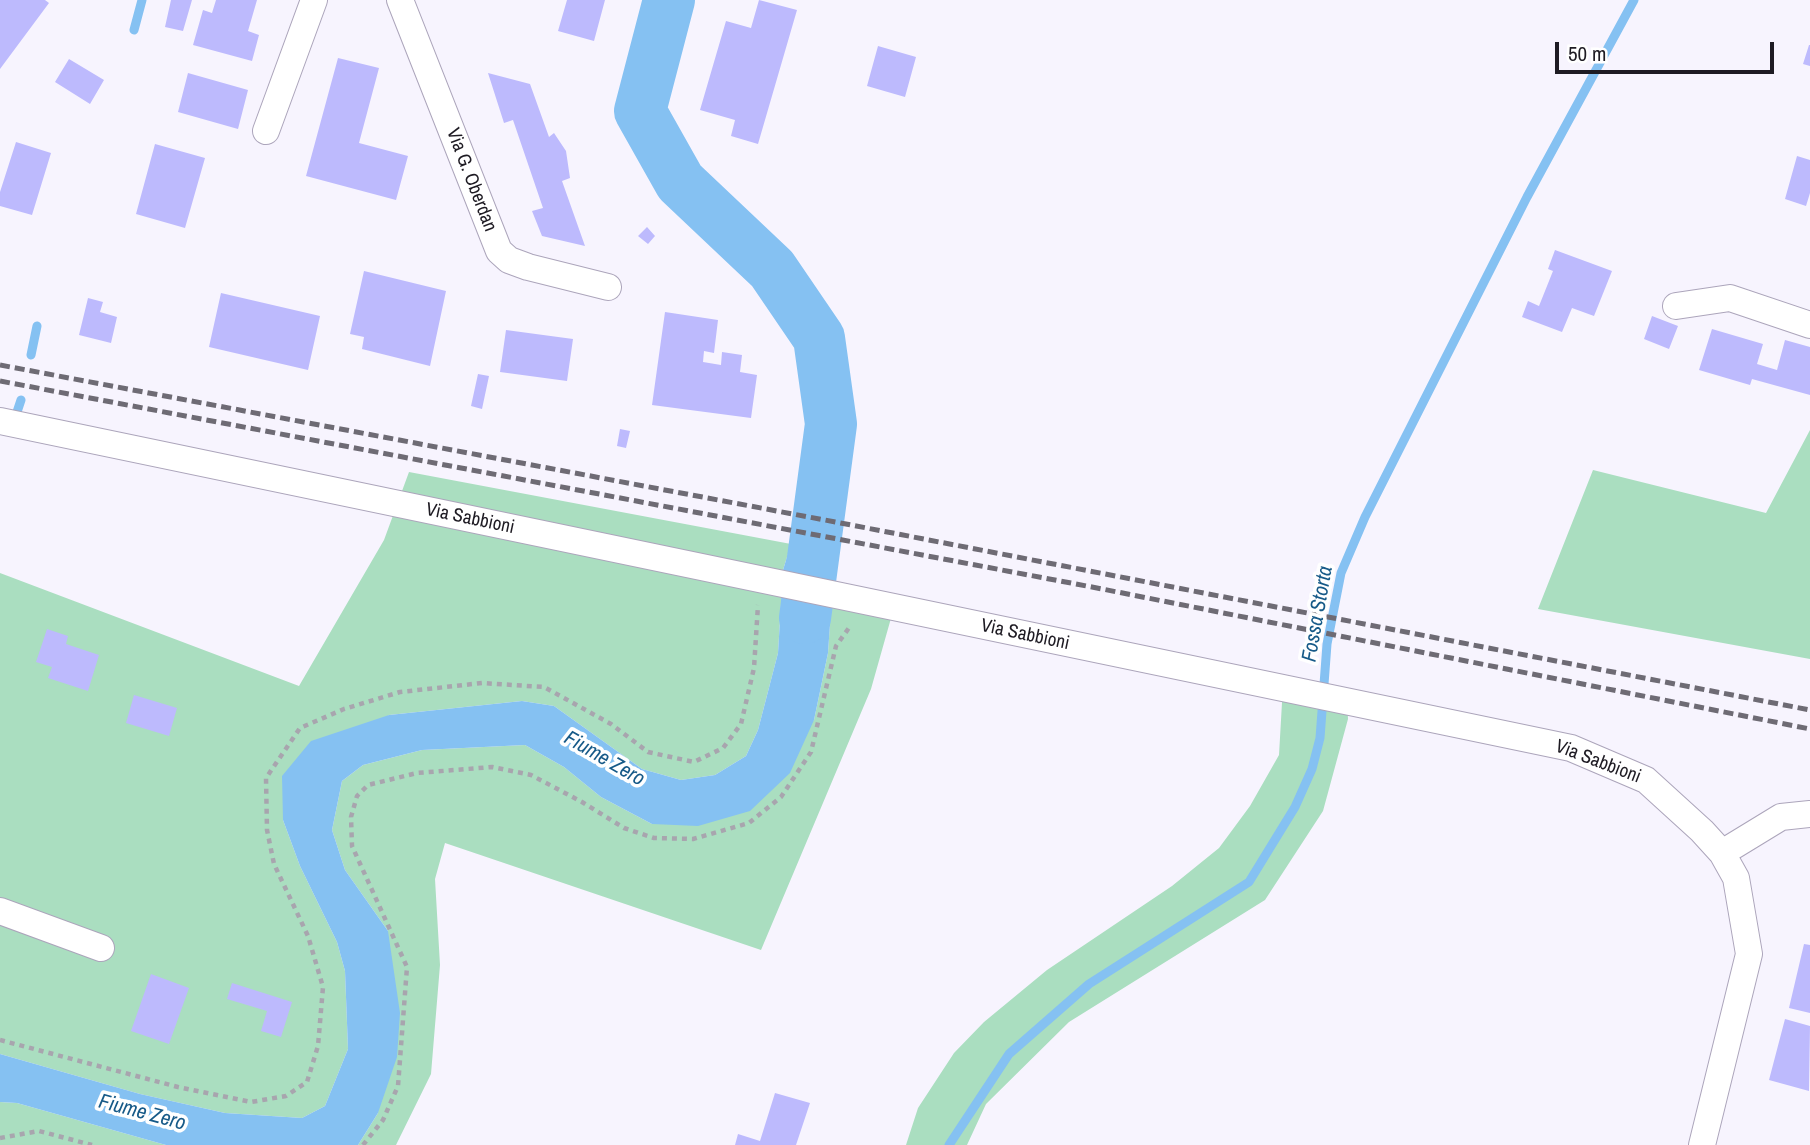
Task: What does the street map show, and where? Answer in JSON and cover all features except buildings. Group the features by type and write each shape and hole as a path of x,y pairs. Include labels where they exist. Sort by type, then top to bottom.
{"street":[{"path":"267,131 314,0"},
{"name":"Via G. Oberdan","path":"400,0 499,251 509,260 528,267 608,287"},
{"path":"1676,306 1730,298 1810,325"},
{"name":"Via Sabbioni","path":"0,421 1572,748 1646,780 1721,853 1736,878 1749,954 1702,1145"},
{"path":"1721,853 1781,817 1810,814"},
{"path":"0,911 101,948"}],"path":[{"path":"0,1040 251,1102 286,1096 307,1083 318,1045 323,987 308,936 274,864 267,830 266,778 300,728 344,709 400,692 482,683 544,687 611,724 648,752 694,762 723,748 741,724 764,581"},
{"path":"362,1145 383,1120 398,1086 408,967 352,846 351,817 357,796 368,785 417,773 492,767 531,775 624,828 654,838 693,839 749,823 781,797 811,752 836,646 849,632 849,598"},
{"path":"0,1138 39,1131 92,1145"}],"green space":[{"path":"1810,430 1810,659 1538,609 1593,470 1766,513"},
{"path":"409,472 791,544 783,570 778,653 758,730 746,756 715,775 681,780 642,769 554,706 522,701 389,715 283,820 300,866 337,942 345,971 348,1049 325,1106 302,1118 225,1113 140,1094 0,1054 0,573 299,686 384,540"},
{"path":"832,593 895,604 871,689 761,950 445,843 435,879 440,965 431,1074 396,1145 358,1145 378,1113 388,931 345,870 332,830 342,781 363,765 422,750 525,745 564,767 601,797 652,824 814,720 828,653"},
{"path":"1283,685 1347,699 1348,719 1323,811 1265,900 1069,1022 986,1104 967,1145 906,1145 918,1108 954,1053 984,1022 1047,970 1172,886 1219,848 1250,806 1279,755"},
{"path":"0,1102 17,1103 166,1145 0,1145"}],"water":[{"path":"791,544 835,552 828,653 814,720 790,773 750,811 698,826 652,824 601,797 564,767 525,745 422,750 363,765 342,781 332,830 345,870 388,931 400,1013 397,1057 378,1113 358,1145 166,1145 17,1103 0,1102 0,1054 140,1094 225,1113 302,1118 325,1106 348,1049 345,971 337,942 300,866 283,820 282,776 311,741 389,715 522,701 554,706 642,769 681,780 715,775 746,756 758,730 778,653 783,570"}],"waterway":[{"path":"134,30 142,0"},
{"name":"Fiume Zero","path":"669,0 640,111 680,182 772,269 819,338 831,424 805,618"},
{"name":"Fossa Storta","path":"949,1145 1009,1054 1089,984 1249,882 1295,807 1312,769 1320,738 1327,644 1341,573 1365,517 1527,197 1634,0"},
{"path":"31,355 37,326"},
{"path":"17,412 21,400"}],"railway":[{"path":"0,365 846,524 1810,710"},
{"path":"0,381 1092,587 1810,729"}]}
